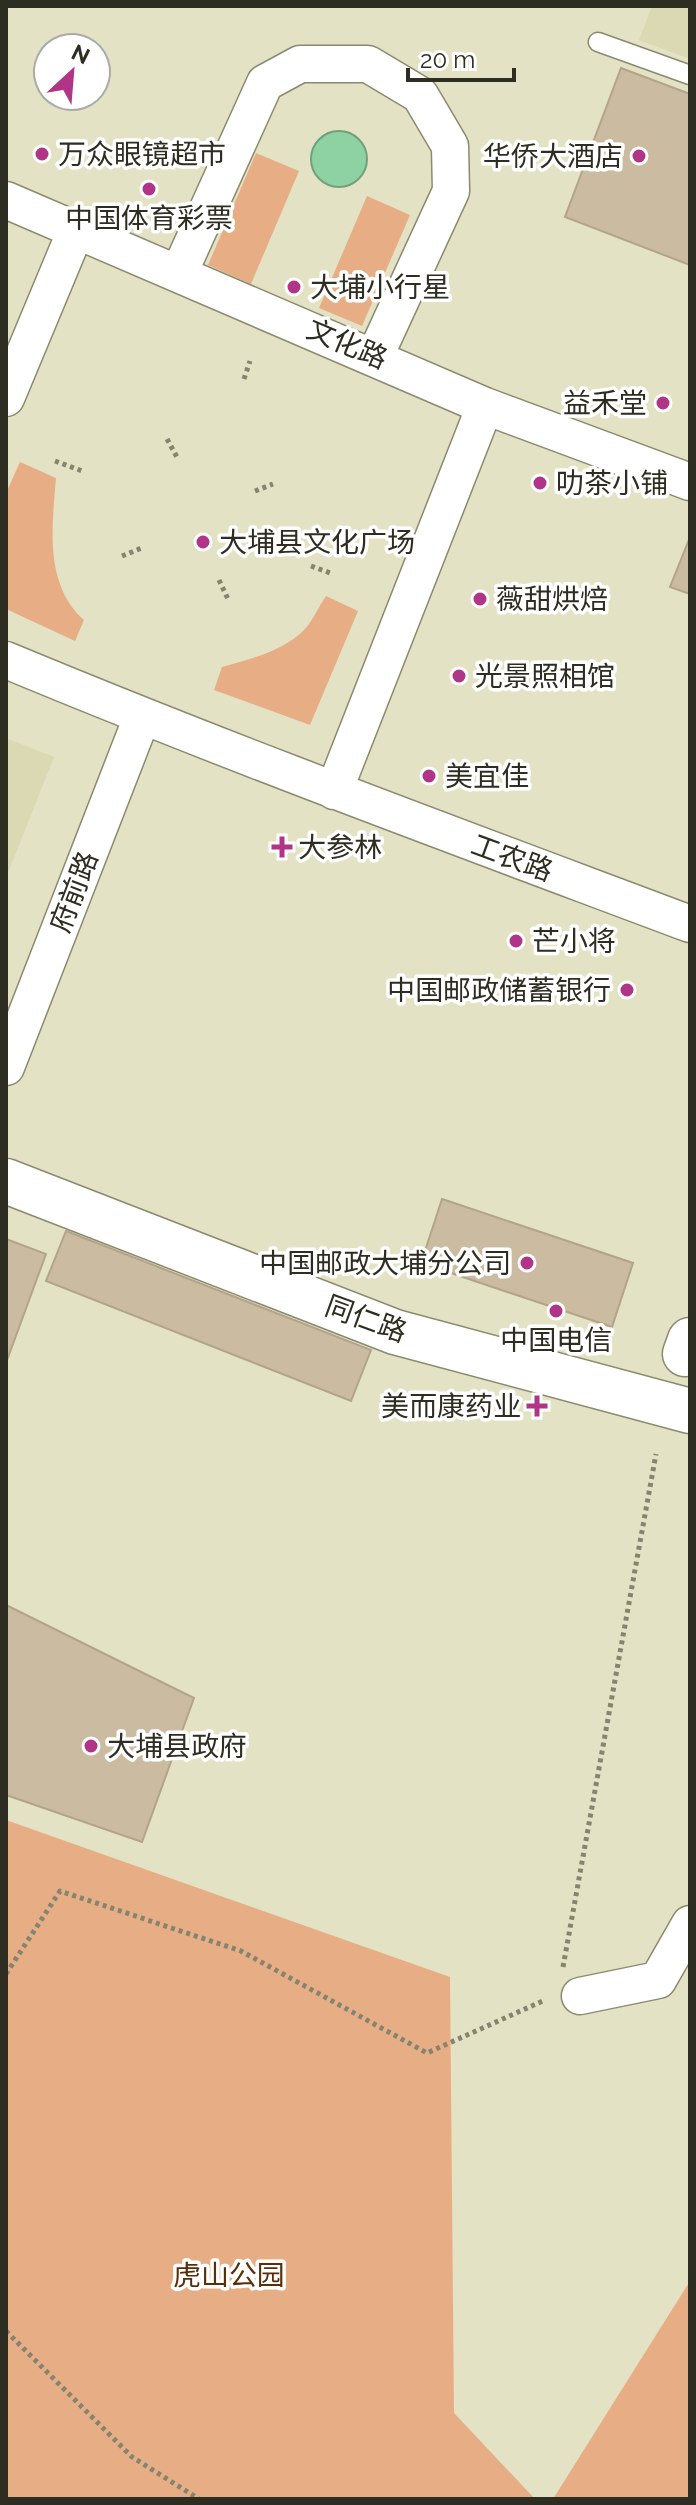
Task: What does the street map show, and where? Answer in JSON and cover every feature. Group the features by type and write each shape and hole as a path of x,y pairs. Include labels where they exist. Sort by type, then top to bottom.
{"main road":[{"name":"同仁路","path":"6,1181 395,1332 690,1411"}],"street":[{"path":"179,273 265,83 300,64 368,64 420,95 450,146 451,191 375,356"},
{"name":"文化路","path":"6,200 375,356 485,406 690,482"},
{"path":"6,398 76,230"},
{"path":"334,791 485,406"},
{"name":"工农路","path":"6,660 142,717 690,924"},
{"name":"府前路","path":"6,1067 142,717"},
{"path":"566,1990 658,1980 690,1924"}],"lane":[{"path":"598,42 690,75"}],"path":[{"path":"244,379 250,361"},
{"path":"167,439 178,459"},
{"path":"55,461 85,472"},
{"path":"255,491 273,484"},
{"path":"122,556 144,547"},
{"path":"311,566 333,574"},
{"path":"219,580 228,599"},
{"path":"6,1974 60,1891 241,1951 427,2053 566,1990 656,1454"},
{"path":"6,2331 132,2457 199,2499"}],"shaded area":[{"path":"652,6 690,6 690,59 639,40"},
{"path":"339,131 359,139 367,159 359,179 339,187 319,179 311,159 319,139"},
{"path":"6,738 54,757 6,878"}],"green space":[{"path":"256,153 299,171 251,284 208,265"},
{"path":"367,196 410,215 362,326 319,308"},
{"path":"20,462 56,478 53,535 57,572 71,606 84,620 75,641 6,609 6,493"},
{"path":"326,596 358,611 310,725 214,690 222,667 266,653 297,637"},
{"name":"虎山公园","path":"6,1820 450,1977 454,2413 535,2499 6,2499"},
{"path":"690,2281 690,2499 553,2499"}],"building":[{"name":"华侨大酒店","path":"621,68 690,94 690,265 565,217"},
{"path":"690,537 690,594 670,587"},
{"name":"中国邮政大埔分公司","path":"442,1199 633,1263 612,1327 421,1263"},
{"path":"66,1231 371,1350 351,1401 46,1281"},
{"path":"6,1239 46,1254 6,1363"},
{"name":"大埔县政府","path":"6,1605 194,1698 142,1842 6,1795"}],"place":[{"name":"万众眼镜超市","path":"42,154"},
{"name":"华侨大酒店","path":"639,156"},
{"name":"中国体育彩票","path":"149,189"},
{"name":"大埔小行星","path":"294,287"},
{"name":"益禾堂","path":"663,403"},
{"name":"叻茶小铺","path":"540,483"},
{"name":"大埔县文化广场","path":"203,542"},
{"name":"薇甜烘焙","path":"480,599"},
{"name":"光景照相馆","path":"459,676"},
{"name":"美宜佳","path":"429,776"},
{"name":"大参林","path":"282,847"},
{"name":"芒小将","path":"516,941"},
{"name":"中国邮政储蓄银行","path":"627,990"},
{"name":"中国邮政大埔分公司","path":"527,1263"},
{"name":"中国电信","path":"556,1311"},
{"name":"美而康药业","path":"537,1406"},
{"name":"大埔县政府","path":"91,1746"}]}
